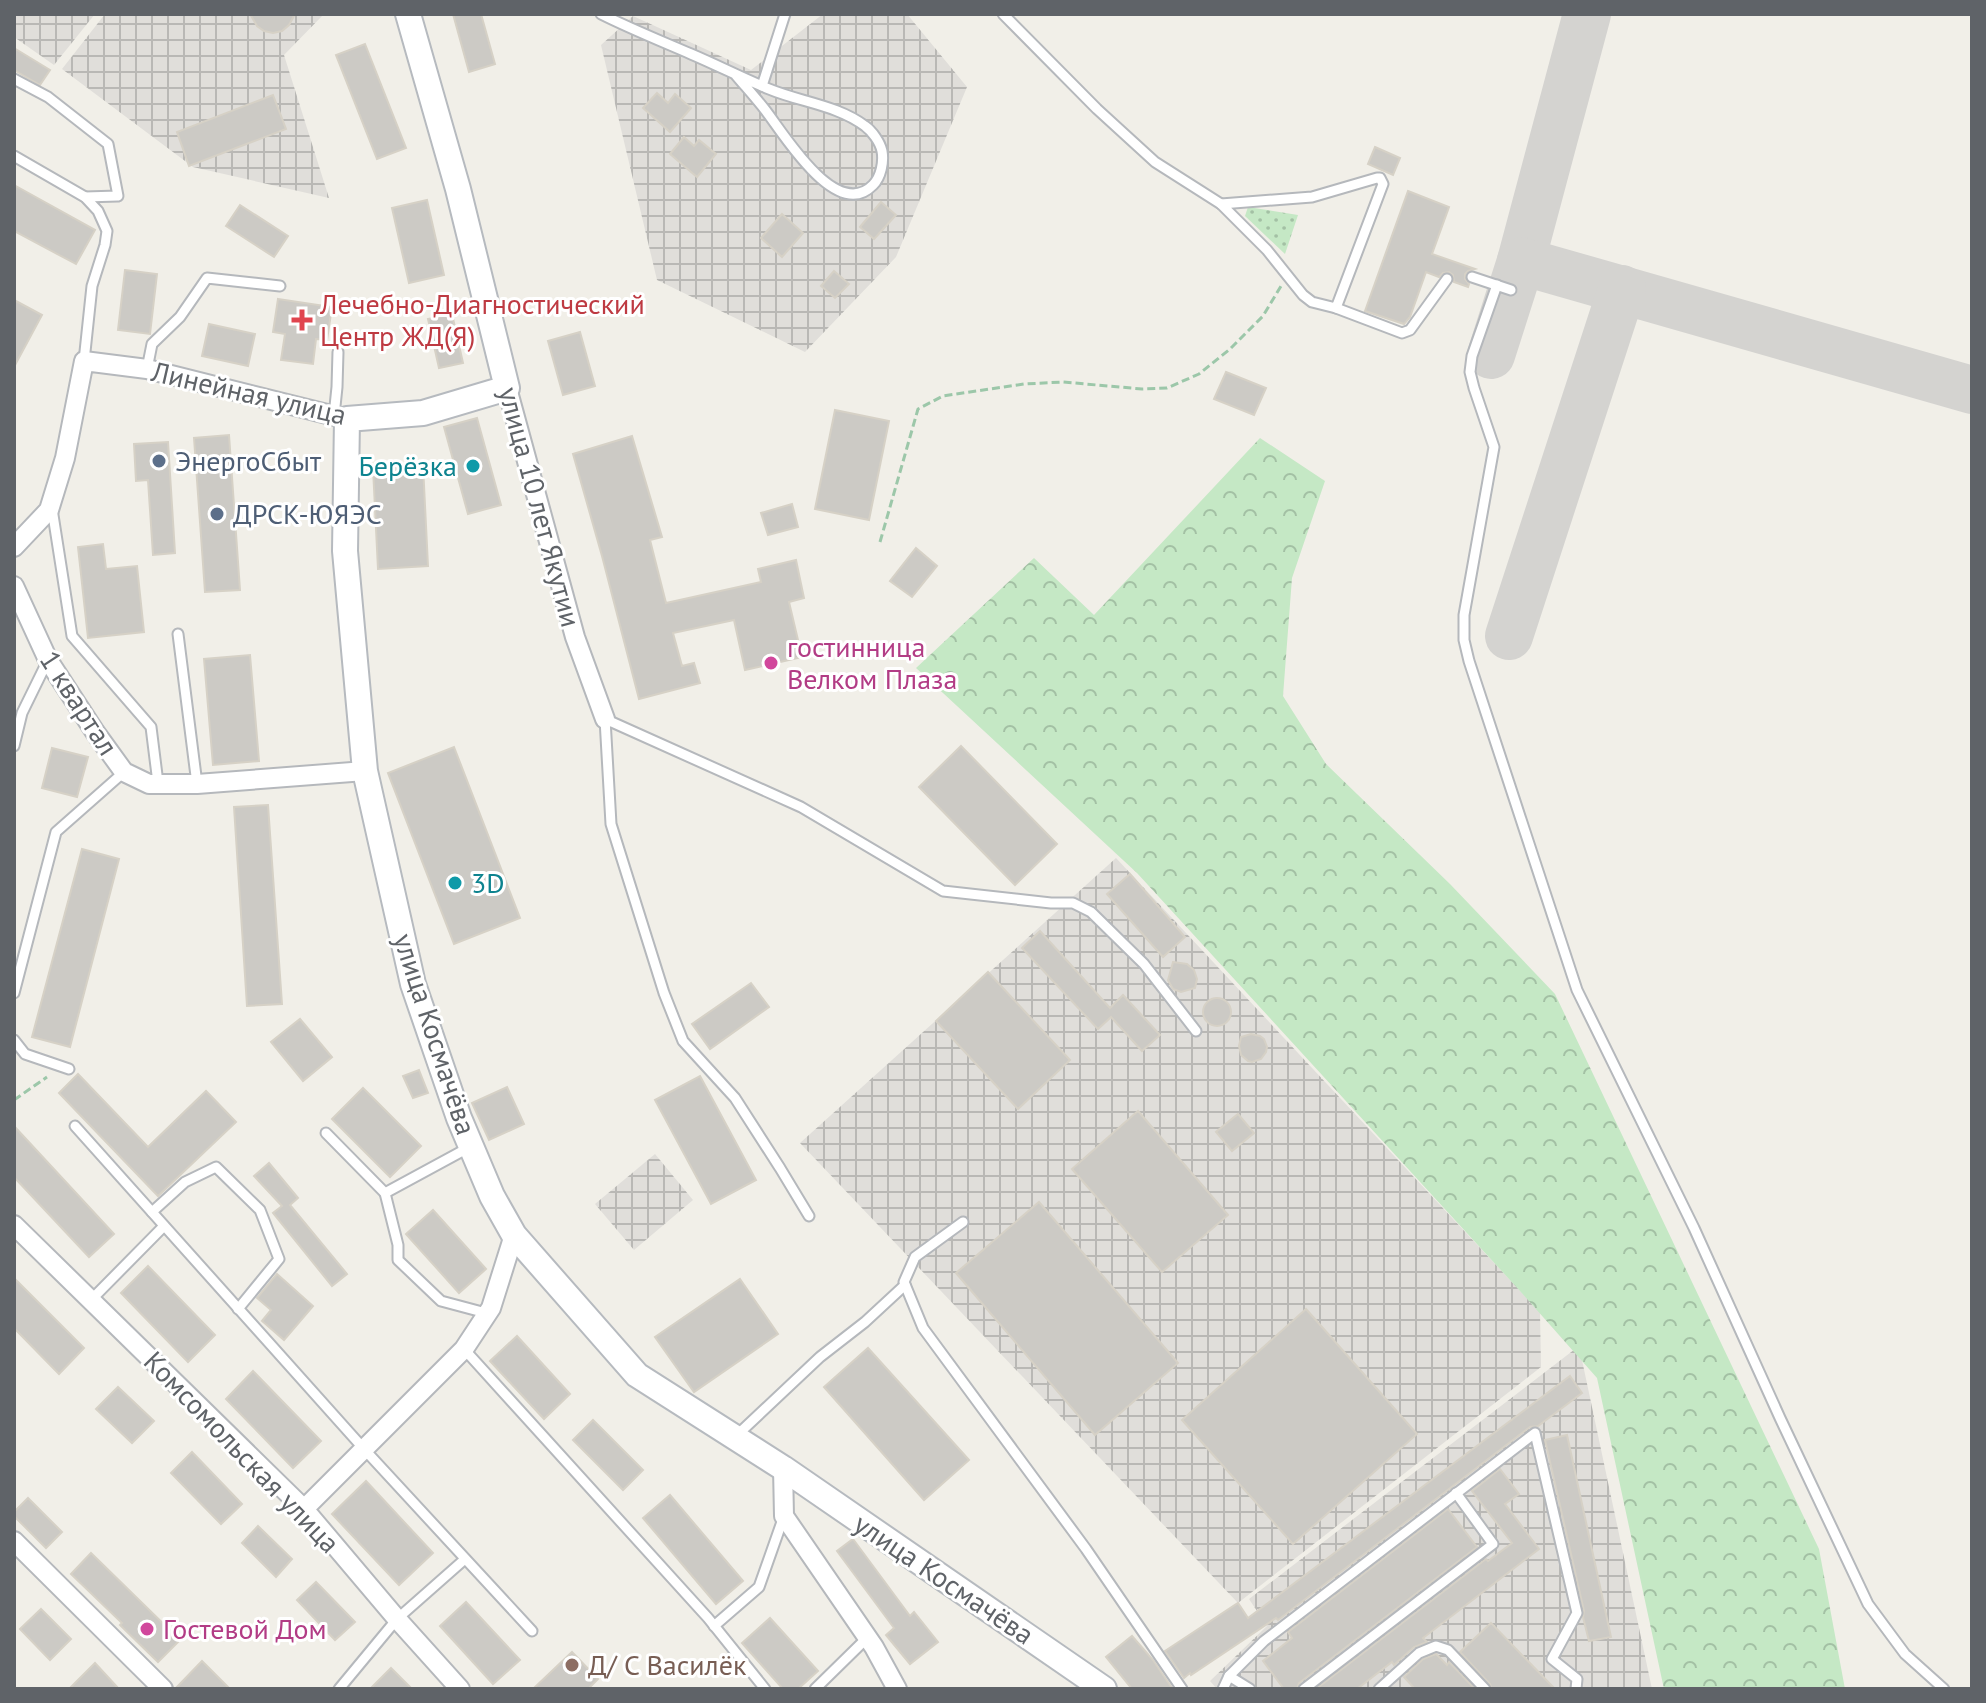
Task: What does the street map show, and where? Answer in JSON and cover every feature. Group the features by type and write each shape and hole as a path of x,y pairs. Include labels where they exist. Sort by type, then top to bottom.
{"main road":[{"name":"улица 10 лет Якутии","path":"408,14 458,189 507,388"},
{"name":"Линейная улица","path":"340,418 423,413 507,388"},
{"name":"улица Космачёва","path":"340,418 345,551 365,771 413,984 459,1118 492,1196 514,1235 637,1375 783,1468 1104,1689"}],"street":[{"name":"Линейная улица","path":"84,361 147,369 340,418"},
{"path":"14,547 49,510 65,458 84,361"},
{"name":"улица 10 лет Якутии","path":"507,388 575,637 605,719"},
{"name":"1 квартал","path":"15,589 48,660 124,772 149,784 197,784 365,771"},
{"name":"Комсомольская улица","path":"14,1225 304,1509 460,1689"},
{"path":"304,1509 464,1349 491,1308 514,1235"},
{"path":"783,1468 784,1516 867,1638 897,1689"},
{"path":"14,1541 163,1689"}],"lane":[{"path":"601,14 762,86 834,109 866,126 878,140 882,151 879,179 867,192 850,195 833,189 812,171 735,74"},
{"path":"762,86 785,14"},
{"path":"1003,14 1097,109 1155,162 1221,204 1267,250 1312,302 1406,333 1447,279"},
{"path":"14,79 48,97 108,144 118,196 85,197"},
{"path":"14,156 85,197 98,211 107,231 92,286 84,361"},
{"path":"1221,204 1312,197 1380,178 1383,184 1336,308"},
{"path":"1472,277 1511,290"},
{"path":"147,369 152,344 180,317 207,278 280,286"},
{"path":"1497,285 1472,356 1470,372 1494,447 1464,615 1464,640 1469,661 1577,990 1694,1228 1868,1604 1905,1654 1944,1689"},
{"path":"338,352 340,418"},
{"path":"49,510 53,515 72,636 151,727 158,783"},
{"path":"178,634 197,784"},
{"path":"14,746 22,713 48,660"},
{"path":"809,1216 735,1098 683,1041 664,993 611,824 605,719 801,807 943,891 1073,903 1091,912 1144,964 1196,1031"},
{"path":"14,993 56,832 124,772"},
{"path":"14,1040 25,1054 65,1068"},
{"path":"75,1126 364,1449 532,1631"},
{"path":"326,1133 385,1193 398,1245 398,1260 441,1301 486,1313"},
{"path":"385,1193 471,1146"},
{"path":"152,1212 185,1182 216,1167 260,1210 279,1259 238,1309"},
{"path":"963,1222 915,1257 904,1282 923,1328 1086,1549 1182,1689"},
{"path":"91,1300 164,1226"},
{"path":"735,1438 820,1357 905,1285"},
{"path":"464,1349 714,1626 765,1689"},
{"path":"1223,1689 1229,1676 1264,1641 1535,1433 1577,1613 1552,1659 1577,1679 1576,1689"},
{"path":"1304,1689 1493,1544 1456,1493"},
{"path":"714,1626 759,1587 784,1516"},
{"path":"339,1689 397,1619 465,1559"},
{"path":"815,1689 867,1638"},
{"path":"1379,1689 1419,1653 1436,1646 1448,1650 1485,1689"},
{"path":"1229,1676 1250,1689"},
{"path":"1390,1680 1398,1689"}],"path":[{"path":"880,542 918,409 943,396 1024,384 1063,382 1142,389 1167,388 1199,374 1230,349 1263,316 1282,285 1284,271"},
{"path":"14,1100 65,1068"}],"shaded area":[{"path":"14,14 95,14 54,65 14,37"},
{"path":"105,14 324,14 284,55 329,198 193,167 62,69"},
{"path":"823,14 907,14 967,87 896,257 805,352 657,280 601,45 633,16 751,70"},
{"path":"1116,858 1540,1312 1541,1367 1238,1603 800,1143"},
{"path":"655,1154 693,1200 634,1250 595,1204"},
{"path":"1579,1346 1652,1689 1217,1689 1210,1681 1267,1626 1249,1599"}],"green space":[{"path":"1248,207 1298,215 1285,254 1245,216"},
{"path":"1260,438 1325,481 1292,578 1283,696 1326,764 1450,884 1555,994 1819,1549 1845,1689 1664,1689 1597,1378 1137,873 916,668 1034,558 1094,615"}],"building":[{"path":"250,14 295,14 289,25 273,33 257,26"},
{"path":"453,14 481,14 495,64 469,72"},
{"path":"365,44 406,148 377,159 336,55"},
{"path":"14,48 50,70 40,85 14,70"},
{"path":"657,93 668,103 675,94 691,108 670,132 643,108"},
{"path":"273,95 286,129 189,166 177,132"},
{"path":"684,137 694,146 699,140 716,154 697,177 670,154"},
{"path":"1375,147 1400,158 1393,175 1368,164"},
{"path":"14,185 95,230 76,264 14,231"},
{"path":"1408,191 1449,207 1432,254 1475,269 1465,274 1468,287 1454,282 1449,272 1439,277 1426,272 1410,317 1404,324 1365,311"},
{"path":"427,200 444,275 409,283 392,208"},
{"path":"881,202 896,215 874,239 860,227"},
{"path":"240,205 288,236 274,257 226,226"},
{"path":"782,214 803,233 782,257 761,238"},
{"path":"125,270 157,274 150,334 118,330"},
{"path":"834,271 849,284 835,298 821,286"},
{"name":"Лечебно-Диагностический Центр ЖД(Я)","path":"278,299 332,307 327,340 316,339 313,364 281,360 285,334 273,332"},
{"path":"14,300 42,315 14,367"},
{"path":"452,314 463,363 439,368 428,319"},
{"path":"209,324 255,334 248,366 202,356"},
{"path":"580,332 595,386 563,395 548,341"},
{"path":"1226,372 1266,388 1254,415 1214,399"},
{"path":"835,410 889,421 869,520 815,509"},
{"name":"Берёзка","path":"477,418 501,505 468,514 444,427"},
{"path":"229,435 240,590 205,592 194,438"},
{"path":"632,436 662,537 650,540 666,603 761,582 758,569 796,560 804,598 789,602 802,657 745,670 734,620 673,633 682,666 694,663 700,683 639,699 573,454"},
{"path":"168,442 175,553 153,555 148,480 136,481 134,444"},
{"path":"423,465 428,566 378,569 373,468"},
{"path":"792,504 798,527 768,535 761,513"},
{"path":"103,544 106,569 137,566 144,632 88,638 78,547"},
{"path":"916,548 937,566 912,597 890,581"},
{"path":"250,655 259,761 213,765 204,659"},
{"path":"961,746 1057,844 1015,885 919,787"},
{"path":"454,747 520,918 454,944 388,773"},
{"path":"52,748 88,757 77,797 42,788"},
{"path":"268,805 282,1004 247,1006 234,807"},
{"path":"82,849 119,859 70,1047 32,1037"},
{"path":"1130,874 1185,937 1163,957 1107,894"},
{"path":"1040,931 1110,1008 1123,995 1160,1035 1142,1051 1111,1017 1098,1029 1022,948"},
{"path":"1173,962 1187,964 1194,970 1197,979 1195,988 1181,992 1173,989 1168,980"},
{"path":"988,972 1070,1060 1018,1109 936,1021"},
{"path":"751,983 769,1007 710,1049 692,1024"},
{"path":"1217,998 1227,1002 1231,1012 1227,1022 1217,1026 1207,1022 1203,1012 1207,1002"},
{"path":"300,1019 332,1057 303,1081 271,1042"},
{"path":"1251,1034 1264,1039 1267,1047 1261,1059 1252,1062 1241,1055 1239,1046 1241,1037"},
{"path":"419,1070 428,1093 413,1098 403,1076"},
{"path":"78,1074 148,1147 206,1091 236,1122 158,1196 59,1093"},
{"path":"700,1076 756,1180 711,1204 655,1100"},
{"path":"507,1087 524,1124 489,1140 472,1103"},
{"path":"363,1088 421,1146 390,1177 332,1119"},
{"path":"1138,1111 1228,1215 1162,1272 1072,1169"},
{"path":"1238,1114 1254,1133 1232,1151 1216,1132"},
{"path":"14,1126 114,1234 89,1257 14,1177"},
{"path":"269,1163 298,1198 290,1205 347,1274 332,1286 273,1213 282,1206 254,1176"},
{"path":"1039,1202 1178,1363 1095,1435 956,1273"},
{"path":"433,1210 486,1269 459,1293 406,1234"},
{"path":"148,1266 215,1335 188,1362 121,1293"},
{"path":"277,1274 313,1306 284,1340 262,1321 271,1310 257,1298"},
{"path":"14,1278 84,1348 59,1374 14,1328"},
{"path":"740,1279 778,1334 694,1392 655,1337"},
{"path":"1306,1309 1417,1434 1293,1544 1182,1420"},
{"path":"517,1336 570,1394 544,1419 490,1361"},
{"path":"868,1348 969,1460 924,1500 824,1387"},
{"path":"253,1371 321,1441 293,1468 226,1399"},
{"path":"1570,1376 1582,1393 1538,1426 1530,1427 1278,1620 1276,1618 1184,1678 1165,1651 1238,1603 1248,1618"},
{"path":"118,1387 154,1421 132,1443 96,1409"},
{"path":"593,1420 643,1470 623,1490 573,1440"},
{"path":"1567,1435 1611,1637 1589,1641 1545,1440"},
{"path":"192,1452 242,1504 221,1524 171,1473"},
{"path":"1500,1469 1519,1494 1505,1504 1539,1549 1423,1638 1427,1642 1414,1647 1394,1665 1392,1662 1357,1689 1316,1689 1486,1559 1488,1561 1512,1543 1472,1491"},
{"path":"366,1481 433,1553 399,1585 332,1514"},
{"path":"670,1495 743,1581 716,1604 643,1518"},
{"path":"28,1498 62,1532 46,1548 14,1516 14,1512"},
{"path":"1448,1509 1477,1547 1299,1683 1297,1689 1284,1689 1263,1661 1292,1638 1288,1632"},
{"path":"258,1526 292,1559 276,1577 242,1543"},
{"path":"853,1539 910,1616 914,1612 938,1642 910,1664 886,1635 894,1628 837,1551"},
{"path":"91,1553 180,1640 158,1662 71,1574"},
{"path":"316,1582 355,1622 335,1640 297,1600"},
{"path":"466,1602 520,1660 493,1684 440,1626"},
{"path":"41,1609 71,1639 50,1660 20,1629"},
{"path":"770,1618 818,1671 798,1689 783,1689 742,1643"},
{"path":"1491,1623 1555,1689 1492,1689 1460,1652"},
{"path":"1132,1636 1172,1688 1132,1689 1106,1657"},
{"name":"Д/ С Василёк","path":"572,1652 598,1679 588,1689 533,1689"},
{"path":"1436,1654 1447,1665 1449,1662 1475,1689 1415,1689 1404,1677 1423,1659"},
{"path":"202,1661 230,1689 175,1689"},
{"path":"95,1663 119,1689 69,1689"},
{"path":"391,1668 412,1689 370,1689"}],"taxiway":[{"path":"1521,261 1587,14"},
{"path":"1491,355 1521,261 1972,390"},
{"path":"1509,636 1622,289"}],"place":[{"name":"Лечебно-Диагностический Центр ЖД(Я)","path":"302,320"},
{"name":"ЭнергоСбыт","path":"159,461"},
{"name":"Берёзка","path":"473,466"},
{"name":"ДРСК-ЮЯЭС","path":"217,514"},
{"name":"гостинница Велком Плаза","path":"771,663"},
{"name":"3D","path":"455,883"},
{"name":"Гостевой Дом","path":"147,1629"},
{"name":"Д/ С Василёк","path":"572,1665"}]}
